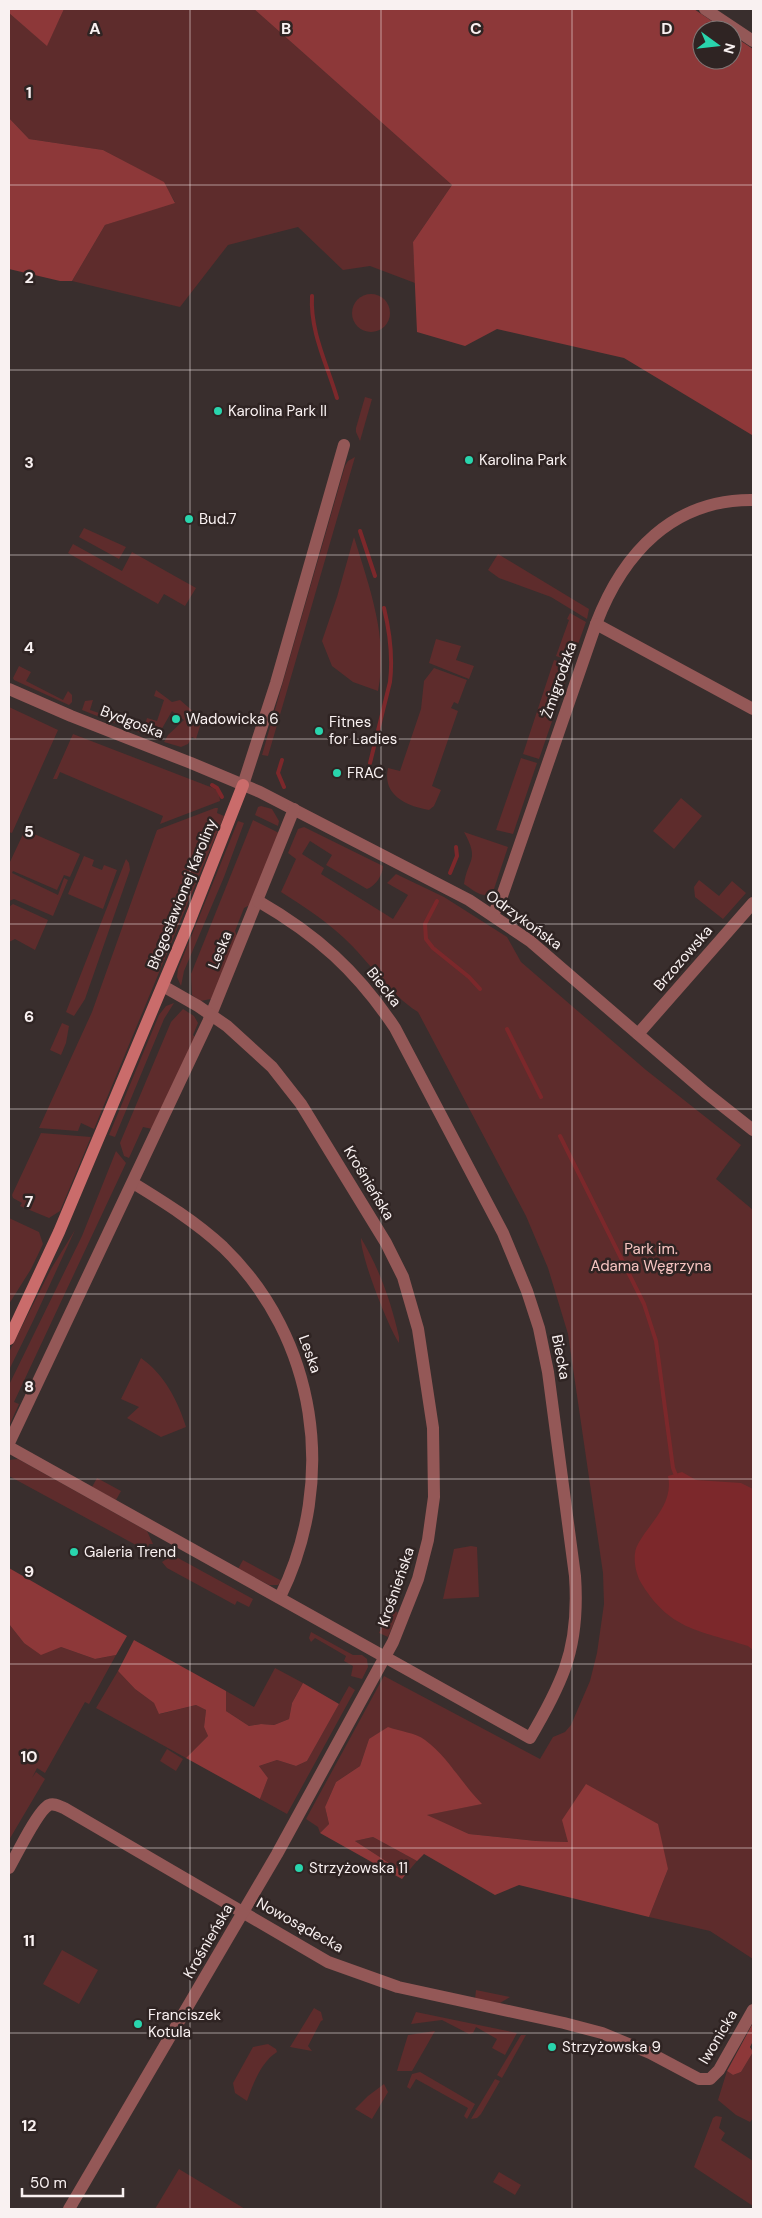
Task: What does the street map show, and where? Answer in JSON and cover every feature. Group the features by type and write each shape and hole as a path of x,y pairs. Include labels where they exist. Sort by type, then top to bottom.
{"street":[{"path":"704,9 753,42"},
{"name":"Błogosławionej Karoliny","path":"9,1339 59,1232 163,986 243,785 276,683 344,445"},
{"name":"Żmigrodzka","path":"493,915 502,896 596,624 608,594 623,568 637,551 661,530 699,509 718,504 753,500"},
{"path":"596,624 753,709"},
{"name":"Bydgoska","path":"9,688 71,716 191,762 243,785"},
{"name":"Odrzykońska","path":"243,785 294,809 454,892 493,915 530,941 753,1130"},
{"name":"Leska","path":"9,1443 211,1015 294,809"},
{"name":"Biecka","path":"258,900 295,922 330,950 375,998 395,1028 503,1233 520,1271 538,1328 548,1372 575,1576 576,1598 572,1633 565,1667 544,1713 530,1738 386,1657"},
{"name":"Brzozowska","path":"638,1034 753,903"},
{"name":"Krośnieńska","path":"69,2209 243,1912 386,1657 418,1580 428,1540 434,1497 433,1428 418,1329 403,1277 386,1243 301,1104 272,1067 245,1041 211,1015 163,986"},
{"name":"Leska","path":"133,1183 197,1225 223,1247 241,1266 270,1306 284,1330 296,1360 310,1410 313,1441 313,1475 305,1529 280,1597"},
{"path":"9,1447 386,1657"},
{"name":"Nowosądecka","path":"9,1868 40,1814 48,1806 55,1804 328,1962 367,1977 414,1991 596,2032 650,2053 700,2079 710,2079"},
{"name":"Iwonicka","path":"710,2079 719,2070 753,2010"}],"green space":[{"path":"64,9 254,9 452,185 413,242 415,283 370,266 343,270 298,227 228,245 180,307 72,281 105,225 175,202 163,182 103,150 29,139 9,118 9,13 47,45"},
{"path":"371,294 384,300 390,313 384,326 371,332 358,326 352,313 358,300"},
{"path":"365,397 372,399 360,441 356,428"},
{"path":"355,457 268,756 262,755 345,466 348,461"},
{"path":"84,528 126,547 119,559 79,537"},
{"path":"354,537 376,613 379,632 381,671 378,691 353,682 332,666 322,641"},
{"path":"73,544 122,571 132,552 196,588 185,606 164,594 158,604 68,553"},
{"path":"498,554 589,609 587,619 551,597 499,578 488,570"},
{"path":"570,613 586,622 572,661 556,656"},
{"path":"436,639 461,646 456,660 474,666 469,679 429,663"},
{"path":"554,660 571,665 560,697 552,693 550,699 558,704 539,759 523,754"},
{"path":"19,666 31,672 26,681 63,700 68,691 72,695 72,702 69,705 14,680 13,678"},
{"path":"434,668 467,680 458,704 454,702 451,708 458,711 432,786 441,790 434,806 429,810 412,806 398,798 392,792 387,777 388,768 400,771 421,709 424,681"},
{"path":"156,690 172,702 180,700 195,713 200,726 196,739 192,737 188,744 181,747 164,742 168,735 184,720 172,711 156,739 82,710 85,701 93,700 90,710 144,728 147,718 157,721 164,700 154,696"},
{"path":"9,707 58,730 12,833 9,832"},
{"path":"73,734 213,788 219,792 220,801 160,824 163,816 60,772 57,779 53,779"},
{"path":"521,758 537,763 513,834 496,830"},
{"path":"681,798 702,816 674,849 653,831"},
{"path":"258,807 272,809 279,821 278,826 255,815"},
{"path":"218,808 217,813 224,816 94,1129 81,1123 78,1131 39,1128 92,1012 157,830"},
{"path":"253,820 279,833 250,905 244,908 235,931 238,938 211,999 200,1001 192,995 191,974"},
{"path":"238,821 244,823 224,877 184,971 181,986 177,977 178,969"},
{"name":"Park im. Adama Węgrzyna","path":"304,827 383,866 382,873 378,879 367,889 326,865 332,855 310,841 302,854 324,868 321,874 393,919 408,895 387,883 396,874 444,897 507,937 521,962 646,1070 741,1145 716,1179 753,1210 753,1959 710,1931 649,1917 668,1869 568,1842 536,1841 469,1834 426,1815 481,1804 469,1792 453,1769 369,1739 360,1766 336,1782 325,1807 329,1824 320,1833 318,1827 306,1819 384,1676 540,1759 553,1737 565,1732 571,1725 590,1681 597,1653 604,1604 603,1573 568,1334 548,1268 526,1216 418,1012 388,987 337,931 281,892 296,859 288,853 298,829"},
{"path":"25,830 80,854 70,877 64,875 57,890 13,871 12,873 58,895 64,878 68,880 53,916 14,899 9,901 9,864"},
{"path":"464,832 508,847 493,892 490,894 482,895 464,884 472,854 469,841"},
{"path":"84,856 94,860 92,866 102,870 104,865 117,870 103,909 68,894"},
{"path":"126,859 130,870 85,999 74,1016 66,1012"},
{"path":"699,880 719,896 732,881 746,893 723,919 695,897 694,887"},
{"path":"13,904 48,920 35,950 15,939 9,942 9,907"},
{"path":"174,1003 164,1019 115,1137 109,1135 159,1015 166,1006"},
{"path":"183,1009 194,1016 198,1023 193,1035 196,1038 152,1129 143,1127 129,1158 124,1156 120,1143 171,1022"},
{"path":"62,1023 69,1026 66,1043 61,1055 50,1050"},
{"path":"41,1133 91,1137 60,1211 49,1218 20,1206 22,1203 13,1198 12,1195"},
{"path":"116,1151 126,1163 14,1402 19,1404 9,1426 9,1385 82,1236"},
{"path":"9,1218 39,1232 43,1244 31,1269 9,1304"},
{"path":"75,1230 9,1370 9,1352 51,1269"},
{"path":"361,1238 384,1286 396,1324 399,1343 388,1322 376,1291 365,1259"},
{"path":"141,1358 157,1372 169,1389 186,1427 161,1437 127,1418 139,1407 121,1399"},
{"path":"18,1459 147,1531 153,1544 149,1544 147,1551 9,1476 9,1460"},
{"path":"97,1478 121,1491 116,1500 92,1487"},
{"path":"471,1546 477,1547 479,1597 443,1599 454,1549"},
{"path":"167,1552 253,1599 249,1607 237,1601 235,1605 167,1568 162,1562 165,1560"},
{"path":"243,1560 282,1581 278,1585 269,1585 238,1569"},
{"path":"391,1607 398,1613 388,1637 379,1633"},
{"path":"9,1624 24,1643 61,1647 95,1659 116,1655 89,1704 85,1702 45,1773 37,1768 32,1778 36,1772 45,1779 9,1840"},
{"path":"311,1632 353,1655 362,1655 367,1659 368,1667 362,1679 351,1676 353,1666 344,1661 346,1656 315,1638 311,1642 309,1638"},
{"path":"275,1668 303,1683 292,1703 289,1719 274,1725 261,1724 249,1726 226,1711 226,1691 254,1707"},
{"path":"118,1671 135,1689 154,1703 160,1714 196,1705 206,1710 204,1727 208,1736 186,1758 96,1708"},
{"path":"349,1686 355,1690 287,1814 260,1799 268,1778 259,1766 277,1760 296,1766 307,1761"},
{"path":"167,1749 183,1759 176,1771 160,1761"},
{"path":"373,1837 417,1861 406,1874 355,1841"},
{"path":"62,1950 98,1970 79,2004 43,1984"},
{"path":"476,1990 510,1997 500,2003 475,1999"},
{"path":"314,2008 321,2012 323,2020 308,2046 312,2051 290,2047"},
{"path":"416,2012 517,2033 505,2055 492,2048 497,2039 476,2027 473,2033 469,2034 442,2020 411,2024"},
{"path":"435,2031 412,2071 397,2071 408,2035"},
{"path":"521,2035 526,2035 502,2078 497,2075"},
{"path":"268,2044 276,2049 277,2052 262,2067 247,2101 235,2093 233,2083 253,2047"},
{"path":"753,2052 753,2118 750,2122 736,2115 718,2100 727,2071 733,2075 741,2072"},
{"path":"420,2072 475,2104 467,2119 464,2116 468,2108 416,2079 410,2089 407,2087 412,2074"},
{"path":"495,2079 500,2081 481,2114 477,2118 471,2119"},
{"path":"384,2084 388,2092 372,2119 355,2109 368,2096"},
{"path":"716,2116 722,2117 719,2128 725,2133 721,2140 753,2161 753,2206 694,2167 713,2118"},
{"path":"179,2169 245,2209 155,2209"},
{"path":"499,2172 521,2185 515,2195 493,2182"}],"shaded area":[{"path":"9,9 64,9 47,46 9,13"},
{"path":"254,9 694,9 710,20 692,20 692,70 742,70 742,42 753,49 753,434 624,358 497,329 465,346 417,332 413,242 452,185"},
{"path":"9,118 29,139 103,150 164,182 175,203 105,225 72,281 60,281 9,269"},
{"path":"682,1472 696,1480 741,1483 753,1489 753,1650 748,1646 686,1626 674,1619 662,1610 638,1577 635,1562 636,1548 660,1512 668,1495 668,1476"},
{"path":"9,1568 127,1636 116,1655 95,1659 61,1647 41,1655 24,1643 9,1624"},
{"path":"134,1640 226,1691 226,1711 249,1726 261,1724 274,1725 289,1719 292,1703 303,1683 339,1704 307,1761 296,1766 277,1760 259,1766 268,1778 260,1799 186,1758 208,1736 204,1727 206,1710 196,1705 159,1714 154,1703 135,1689 118,1671"},
{"path":"388,1727 425,1740 441,1754 482,1804 427,1815 469,1834 536,1841 568,1842 562,1820 586,1784 658,1824 668,1869 649,1917 519,1885 495,1895 424,1854 417,1861 373,1837 355,1841 406,1874 402,1879 320,1833 329,1824 325,1807 336,1782 360,1766 369,1739"},
{"path":"753,2023 753,2041 750,2047 753,2052 741,2072 733,2075 727,2071"}],"waterway":[{"path":"312,296 316,335 337,398"},
{"path":"360,531 375,576"},
{"path":"370,763 391,673 390,645 384,608"},
{"path":"282,760 278,773 284,787"},
{"path":"212,785 217,788 222,797"},
{"path":"450,873 457,856 456,847"},
{"path":"437,901 425,924 426,939 433,948 469,977 480,989"},
{"path":"507,1029 541,1097"},
{"path":"560,1136 644,1304 656,1341 673,1468 677,1478"}],"place":[{"name":"Karolina Park II","path":"218,411"},
{"name":"Karolina Park","path":"469,460"},
{"name":"Bud.7","path":"189,519"},
{"name":"Wadowicka 6","path":"176,719"},
{"name":"Fitnes for Ladies","path":"319,731"},
{"name":"FRAC","path":"337,773"},
{"name":"Galeria Trend","path":"74,1552"},
{"name":"Strzyżowska 11","path":"299,1868"},
{"name":"Franciszek Kotula","path":"138,2024"},
{"name":"Strzyżowska 9","path":"552,2047"}]}
